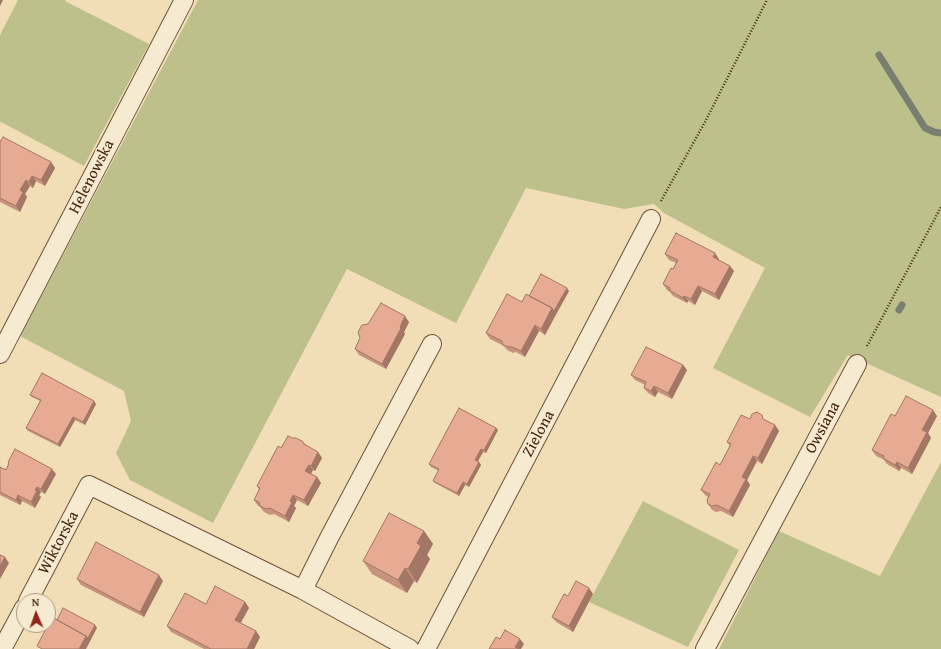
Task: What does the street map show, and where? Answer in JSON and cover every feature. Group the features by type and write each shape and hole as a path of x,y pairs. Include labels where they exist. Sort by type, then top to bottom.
{"street":[{"name":"Helenowska","path":"0,354 184,0"},
{"name":"Zielona","path":"426,649 651,220"},
{"path":"410,649 303,590 432,344"},
{"name":"Owsiana","path":"705,649 857,364"},
{"name":"Wiktorska","path":"32,593 89,486 303,590"},
{"path":"2,649 16,623"}],"path":[{"path":"651,220 705,122 767,0"},
{"path":"857,364 941,207"}],"green space":[{"path":"18,0 66,0 65,1 149,44 84,166 1,122 0,123 0,35"},
{"path":"198,0 941,0 941,397 848,355 810,417 713,368 765,268 664,213 654,204 624,209 526,188 456,323 347,269 213,523 130,480 116,453 131,421 124,391 20,336"},
{"path":"941,462 941,649 719,649 779,531 880,576"},
{"path":"643,501 739,550 688,647 589,602"}],"building":[{"path":"3,137 51,162 41,180 32,176 29,182 26,180 20,190 23,192 16,206 0,198 0,142"},
{"path":"676,233 715,253 713,257 730,266 715,294 698,286 691,299 684,296 683,298 669,290 670,288 663,284 671,268 673,269 678,260 665,254"},
{"path":"541,274 567,288 554,311 552,308 529,296"},
{"path":"507,294 522,302 526,294 552,308 541,329 535,325 521,351 503,345 502,341 486,333"},
{"path":"381,303 405,316 400,327 401,328 382,364 355,349 360,338 358,332 362,325 368,324"},
{"path":"646,347 683,365 668,393 654,386 651,391 644,388 646,382 631,375"},
{"path":"42,373 94,401 83,422 73,417 58,444 26,428 41,400 30,395"},
{"path":"906,396 933,410 922,430 927,432 908,468 897,462 895,465 883,458 884,456 872,450 891,414 895,416"},
{"path":"459,408 496,428 484,450 481,449 475,460 479,462 467,484 463,482 457,493 433,481 439,469 429,464"},
{"path":"757,412 762,415 763,419 775,425 758,458 753,456 742,477 746,479 729,511 717,505 712,506 708,504 707,500 710,494 701,490 716,462 720,465 731,444 727,442 741,415 750,419 752,414"},
{"path":"288,436 302,441 304,444 318,452 311,466 309,465 305,471 317,477 304,500 293,495 290,501 292,502 285,516 270,508 266,509 260,506 259,502 254,500 260,488 257,486 278,446 281,448"},
{"path":"15,449 52,469 41,489 37,487 35,490 37,491 31,502 18,495 16,500 0,492 0,467 6,470 9,463 8,462"},
{"path":"389,513 424,531 417,543 421,546 408,569 405,568 398,580 363,561"},
{"path":"96,542 159,575 140,612 77,579"},
{"path":"0,555 5,557 0,566"},
{"path":"576,581 589,588 569,626 552,617 564,594 568,596"},
{"path":"215,586 245,602 235,620 256,631 247,649 211,649 167,626 185,593 206,604"},
{"path":"63,608 95,625 88,638 57,620"},
{"path":"56,619 86,636 79,649 42,649 37,646 44,633 56,633"},
{"path":"505,630 520,639 515,647 519,649 489,649 496,637 500,639"}],"waterway":[{"path":"879,55 925,128 941,133"},
{"path":"899,310 902,305"}]}
